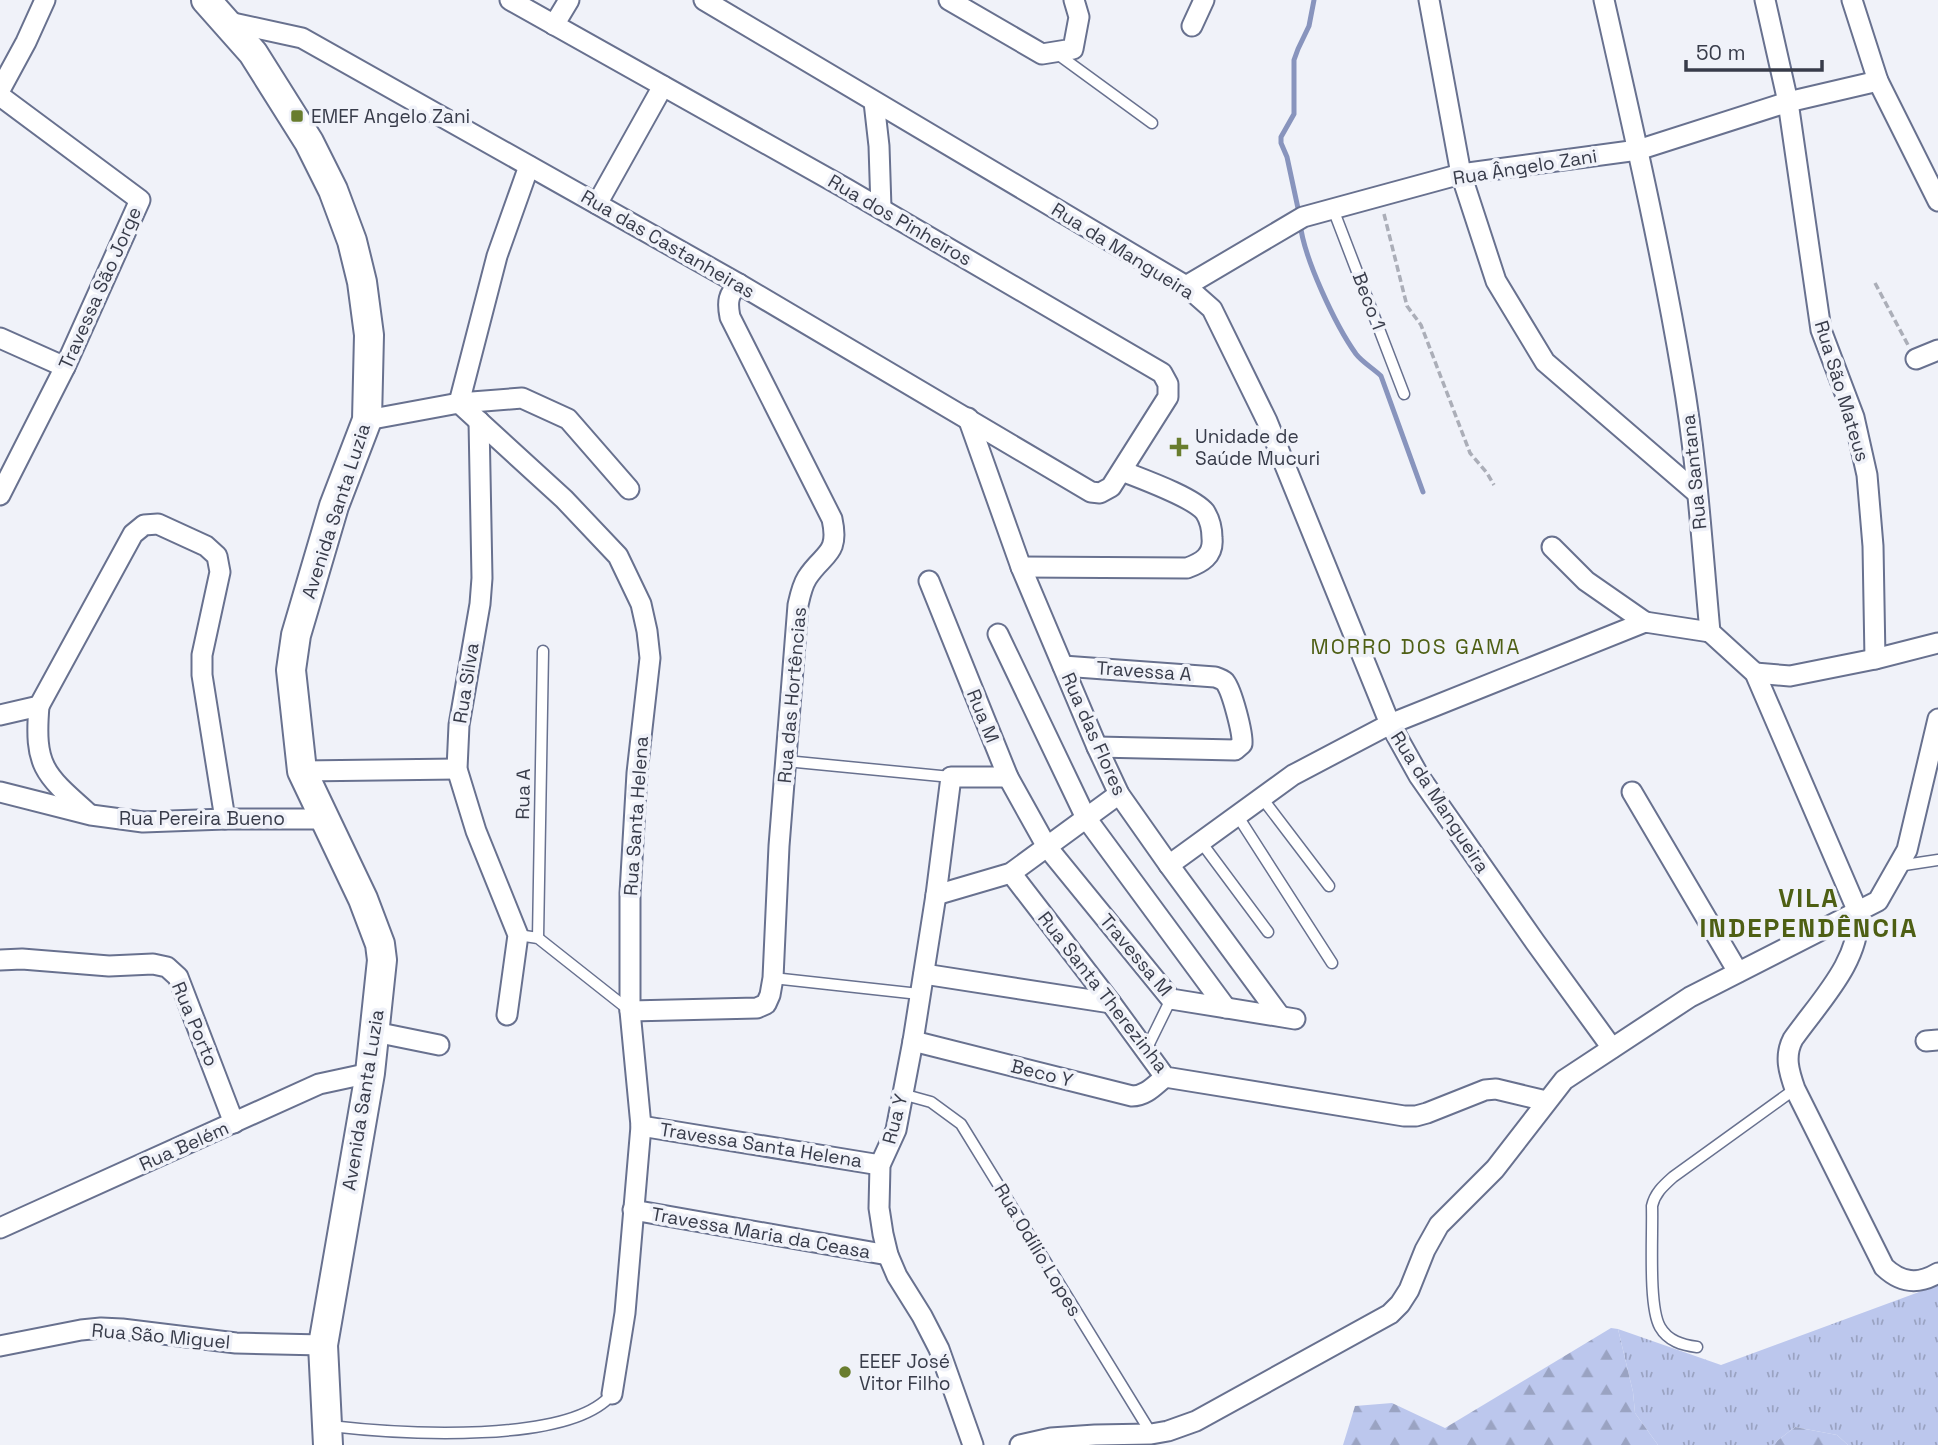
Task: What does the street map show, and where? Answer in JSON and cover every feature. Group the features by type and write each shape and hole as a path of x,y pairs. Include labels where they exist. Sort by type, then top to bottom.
{"street":[{"path":"0,93 45,0"},
{"name":"Avenida Santa Luzia","path":"206,0 253,53 299,125 333,190 352,241 362,282 369,335 367,419 334,506 292,652 291,670 302,771 363,900 380,944 382,960 370,1073 323,1345 327,1435"},
{"name":"Rua dos Pinheiros","path":"510,0 881,208 1162,373 1168,384 1168,397 1111,487 1100,493"},
{"path":"554,25 569,0"},
{"name":"Rua da Mangueira","path":"704,0 1186,286 1212,309 1268,421 1390,724 1419,776 1612,1048"},
{"path":"949,0 1042,54 1064,50 1079,16 1074,0"},
{"path":"1192,26 1204,0"},
{"path":"1429,0 1461,174 1496,281 1545,362 1697,493"},
{"name":"Rua Santana","path":"1604,0 1638,150 1682,375 1697,493 1710,632"},
{"name":"Rua São Mateus","path":"1765,0 1788,103 1821,330 1854,417 1867,475 1873,547 1875,659"},
{"path":"1852,0 1878,81 1938,201"},
{"name":"Rua das Castanheiras","path":"224,21 302,38 739,284 1091,492 1100,493"},
{"name":"Rua Ângelo Zani","path":"1186,286 1303,218 1333,209 1461,174 1638,150 1788,103 1878,81"},
{"path":"597,204 663,86"},
{"name":"Travessa São Jorge","path":"0,93 140,200 65,367 0,495"},
{"path":"874,102 881,208"},
{"path":"460,403 496,256 529,166"},
{"name":"Rua das Hortências","path":"739,284 729,298 730,317 832,519 835,534 831,551 807,578 798,605 779,846 773,978"},
{"path":"0,338 65,367"},
{"path":"1916,359 1938,350"},
{"path":"367,419 460,403 522,398 568,419 629,489"},
{"name":"Rua Santa Helena","path":"460,403 564,499 618,556 641,604 650,658 637,773 630,893 630,1011 641,1126 625,1313 612,1394"},
{"name":"Rua das Flores","path":"968,418 1021,567 1119,794 1169,865 1287,1018"},
{"name":"Rua Silva","path":"479,421 482,578 459,725 457,769 476,831 518,935 507,1015"},
{"path":"1021,567 1187,568 1201,563 1213,545 1212,528 1206,513 1195,503 1122,471"},
{"path":"91,816 61,789 40,759 39,706 133,534 144,525 158,524 206,546 217,556 220,572 202,655 202,676 225,819"},
{"path":"1552,547 1586,581 1645,622 1710,632 1755,673 1858,912 1857,937 1845,967 1790,1045 1788,1068 1795,1089 1884,1267 1901,1280 1912,1282 1938,1273"},
{"name":"Rua M","path":"929,581 1008,777 1047,847"},
{"path":"1169,865 1293,775 1390,724 1645,622"},
{"path":"998,634 1086,818 1226,1008"},
{"path":"1755,673 1790,676 1938,643"},
{"name":"Travessa A","path":"1063,666 1215,677 1224,681 1243,735 1242,744 1235,750 1097,747"},
{"path":"0,715 39,706"},
{"path":"1020,1445 1051,1438 1095,1435 1165,1436 1390,1314 1409,1290 1425,1250 1439,1225 1495,1169 1564,1080 1690,996 1878,901 1907,850 1934,757 1938,719"},
{"path":"302,771 457,769"},
{"path":"951,777 1008,777"},
{"name":"Rua Y","path":"951,777 913,1041 895,1130 880,1166 879,1208 888,1255 897,1276 939,1349 974,1445"},
{"name":"Rua Pereira Bueno","path":"0,792 91,816 143,822 324,819"},
{"path":"1632,792 1738,972"},
{"path":"936,895 1011,873 1119,794"},
{"name":"Travessa M","path":"1047,847 1171,999 1287,1018"},
{"name":"Rua Santa Therezinha","path":"1011,873 1165,1077 1404,1116 1427,1113 1485,1090 1496,1089 1546,1101"},
{"name":"Rua Porto","path":"0,960 22,958 109,967 153,964 167,967 178,977 234,1123"},
{"path":"924,974 1111,1003"},
{"path":"630,1011 757,1008 766,1004 773,978"},
{"path":"375,1032 439,1045"},
{"name":"Beco Y","path":"913,1041 1132,1096 1146,1093 1165,1077"},
{"name":"Rua Belém","path":"0,1228 319,1084 370,1073"},
{"name":"Travessa Santa Helena","path":"641,1126 880,1166"},
{"name":"Travessa Maria da Ceasa","path":"634,1210 888,1255"},
{"name":"Rua São Miguel","path":"0,1346 101,1328 236,1343 323,1345"}],"lane":[{"path":"1064,50 1152,122"},
{"name":"Beco 1","path":"1333,209 1404,394"},
{"name":"Rua A","path":"538,938 543,651"},
{"path":"786,761 951,777"},
{"path":"1262,798 1329,886"},
{"path":"1237,815 1332,963"},
{"path":"1201,842 1268,932"},
{"path":"1898,866 1938,860"},
{"path":"518,935 538,938 630,1011"},
{"path":"773,978 919,994"},
{"path":"1146,1050 1171,999"},
{"path":"1697,1347 1681,1344 1667,1336 1659,1326 1653,1307 1654,1197 1673,1177 1795,1089"},
{"name":"Rua Odílio Lopes","path":"902,1094 931,1102 961,1124 1165,1436"},
{"path":"548,1434 586,1419 602,1409 612,1394"},
{"path":"327,1435 503,1442"},
{"path":"515,1440 527,1439"}],"path":[{"path":"1380,196 1407,306 1421,325 1470,453 1494,485"},
{"path":"1875,283 1916,359"}],"green space":[{"path":"1938,1285 1938,1445 1848,1445 1837,1435 1795,1427 1772,1445 1658,1445 1635,1413 1633,1392 1618,1329 1721,1365"},
{"path":"1611,1328 1618,1329 1633,1392 1635,1413 1658,1445 1343,1445 1355,1406 1392,1403 1445,1428"},
{"path":"1795,1427 1837,1435 1848,1445 1772,1445"}],"waterway":[{"path":"1299,213 1281,137 1294,114 1294,60 1309,26 1314,0"},
{"path":"1300,222 1302,237 1314,272 1339,326 1361,360 1381,376 1423,492"}],"place":[{"name":"EMEF Angelo Zani","path":"297,116"},
{"name":"Unidade de Saúde Mucuri","path":"1179,447"},
{"name":"EEEF José Vitor Filho","path":"845,1372"}],"district":[{"name":"MORRO DOS GAMA","path":"1416,646"},
{"name":"VILA INDEPENDÊNCIA","path":"1809,913"}]}
